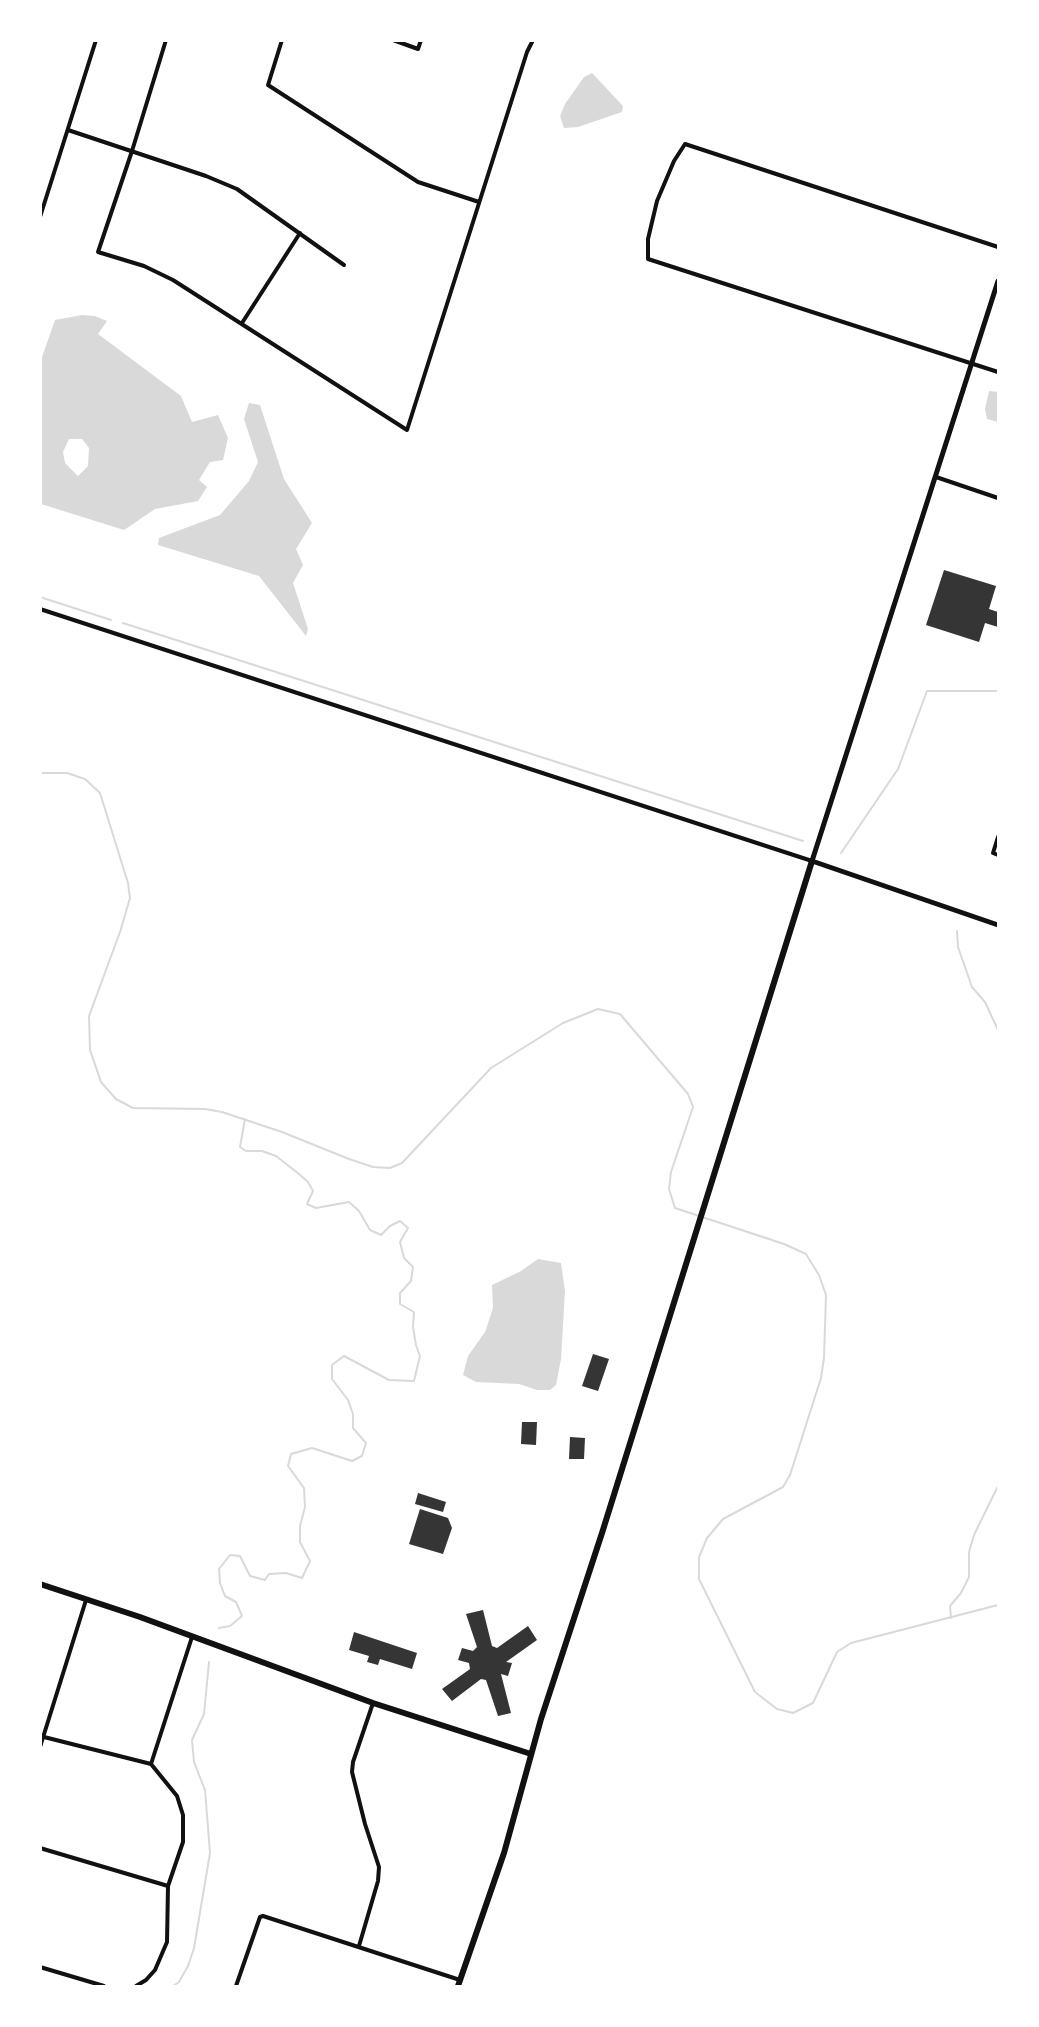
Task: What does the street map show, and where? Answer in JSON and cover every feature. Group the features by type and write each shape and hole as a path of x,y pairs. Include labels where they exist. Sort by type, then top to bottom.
{"main road":[{"path":"459,1983 504,1853 531,1754 713,1183 812,861"},
{"path":"40,1584 192,1636 373,1703 531,1754"}],"street":[{"path":"40,217 96,40"},
{"path":"166,40 98,252 144,266 173,280 407,430 533,40"},
{"path":"282,40 268,85 418,182 479,202"},
{"path":"393,40 418,49 421,40"},
{"path":"68,130 206,176 237,189 344,265"},
{"path":"999,247 685,144 674,160 657,201 648,239 648,259 999,372"},
{"path":"242,323 300,233"},
{"path":"812,861 999,281"},
{"path":"936,477 999,498"},
{"path":"40,609 812,861 999,925"},
{"path":"999,837 993,853 999,855"},
{"path":"40,1747 87,1599"},
{"path":"151,1764 192,1636"},
{"path":"359,1946 378,1881 379,1867 352,1772 373,1703"},
{"path":"44,1737 151,1764 177,1797 183,1815 183,1842 168,1886 167,1942 162,1957 151,1974 136,1986"},
{"path":"40,1848 168,1886"},
{"path":"236,1986 260,1917 263,1916 359,1946 459,1983"},
{"path":"40,1967 104,1986"}],"shaded area":[{"path":"592,73 623,106 622,112 578,127 564,128 560,116 565,104 584,77"},
{"path":"82,315 95,316 107,321 98,334 181,396 192,422 218,415 228,438 223,460 210,462 199,480 207,487 198,501 155,509 124,530 41,504 41,360 55,320","holes":["69,439 82,439 89,448 88,466 78,476 65,463 63,452"]},
{"path":"989,391 998,392 998,422 987,419 985,409"},
{"path":"249,403 260,405 284,479 312,523 296,549 303,565 293,583 308,629 306,636 259,576 158,545 159,538 220,515 249,481 258,462 244,419"},
{"path":"538,1259 561,1263 565,1291 561,1359 556,1385 550,1390 537,1390 519,1384 476,1382 463,1375 468,1356 485,1332 493,1308 492,1285 521,1271"}],"building":[{"path":"944,570 996,586 989,609 998,612 998,627 985,623 979,642 926,625"},
{"path":"593,1354 609,1359 598,1391 582,1386"},
{"path":"522,1422 537,1422 536,1445 521,1444"},
{"path":"570,1437 585,1438 584,1459 569,1459"},
{"path":"418,1493 446,1502 443,1512 415,1504"},
{"path":"420,1509 448,1518 452,1528 443,1554 409,1544"},
{"path":"483,1610 492,1646 497,1648 528,1626 537,1640 506,1662 512,1663 508,1676 501,1674 511,1713 498,1716 486,1680 481,1679 452,1701 442,1689 470,1669 469,1663 458,1660 462,1648 473,1651 477,1647 466,1614"},
{"path":"354,1632 417,1653 412,1669 380,1659 378,1665 367,1662 369,1656 349,1650"}],"waterway":[{"path":"40,597 111,620"},
{"path":"123,623 803,841"},
{"path":"841,853 898,769 927,691 998,691"},
{"path":"40,773 67,773 85,779 100,793 128,883 130,898 89,1016 90,1050 101,1082 116,1099 133,1108 205,1109 222,1112 282,1132 349,1159 373,1167 390,1168 402,1163 491,1068 563,1023 598,1009 620,1014 688,1094 693,1107 671,1172 669,1189 675,1208 784,1244 806,1254 819,1275 826,1295 821,1378 790,1475 783,1487 723,1519 707,1538 699,1557 699,1579 755,1692 777,1709 793,1713 813,1703 837,1652 851,1643 998,1605"},
{"path":"957,931 958,947 972,987 985,1002 998,1030"},
{"path":"219,1628 230,1626 242,1616 236,1602 225,1596 220,1583 219,1569 230,1555 240,1556 250,1576 265,1580 269,1574 286,1573 302,1578 310,1561 300,1542 300,1526 305,1507 304,1488 288,1466 291,1454 312,1448 352,1461 362,1456 366,1443 353,1428 353,1414 348,1400 332,1379 332,1365 344,1356 389,1380 414,1381 420,1356 413,1327 414,1312 400,1304 400,1293 411,1281 413,1267 404,1258 400,1242 408,1228 400,1221 390,1226 381,1235 370,1230 359,1211 349,1202 316,1208 307,1204 313,1191 308,1182 299,1174 276,1156 262,1151 246,1151 240,1147 245,1119"},
{"path":"951,1618 950,1606 961,1593 969,1577 969,1552 974,1535 998,1486"},
{"path":"173,1986 179,1982 188,1966 194,1948 210,1853 205,1790 194,1762 192,1740 204,1714 209,1662"}]}
